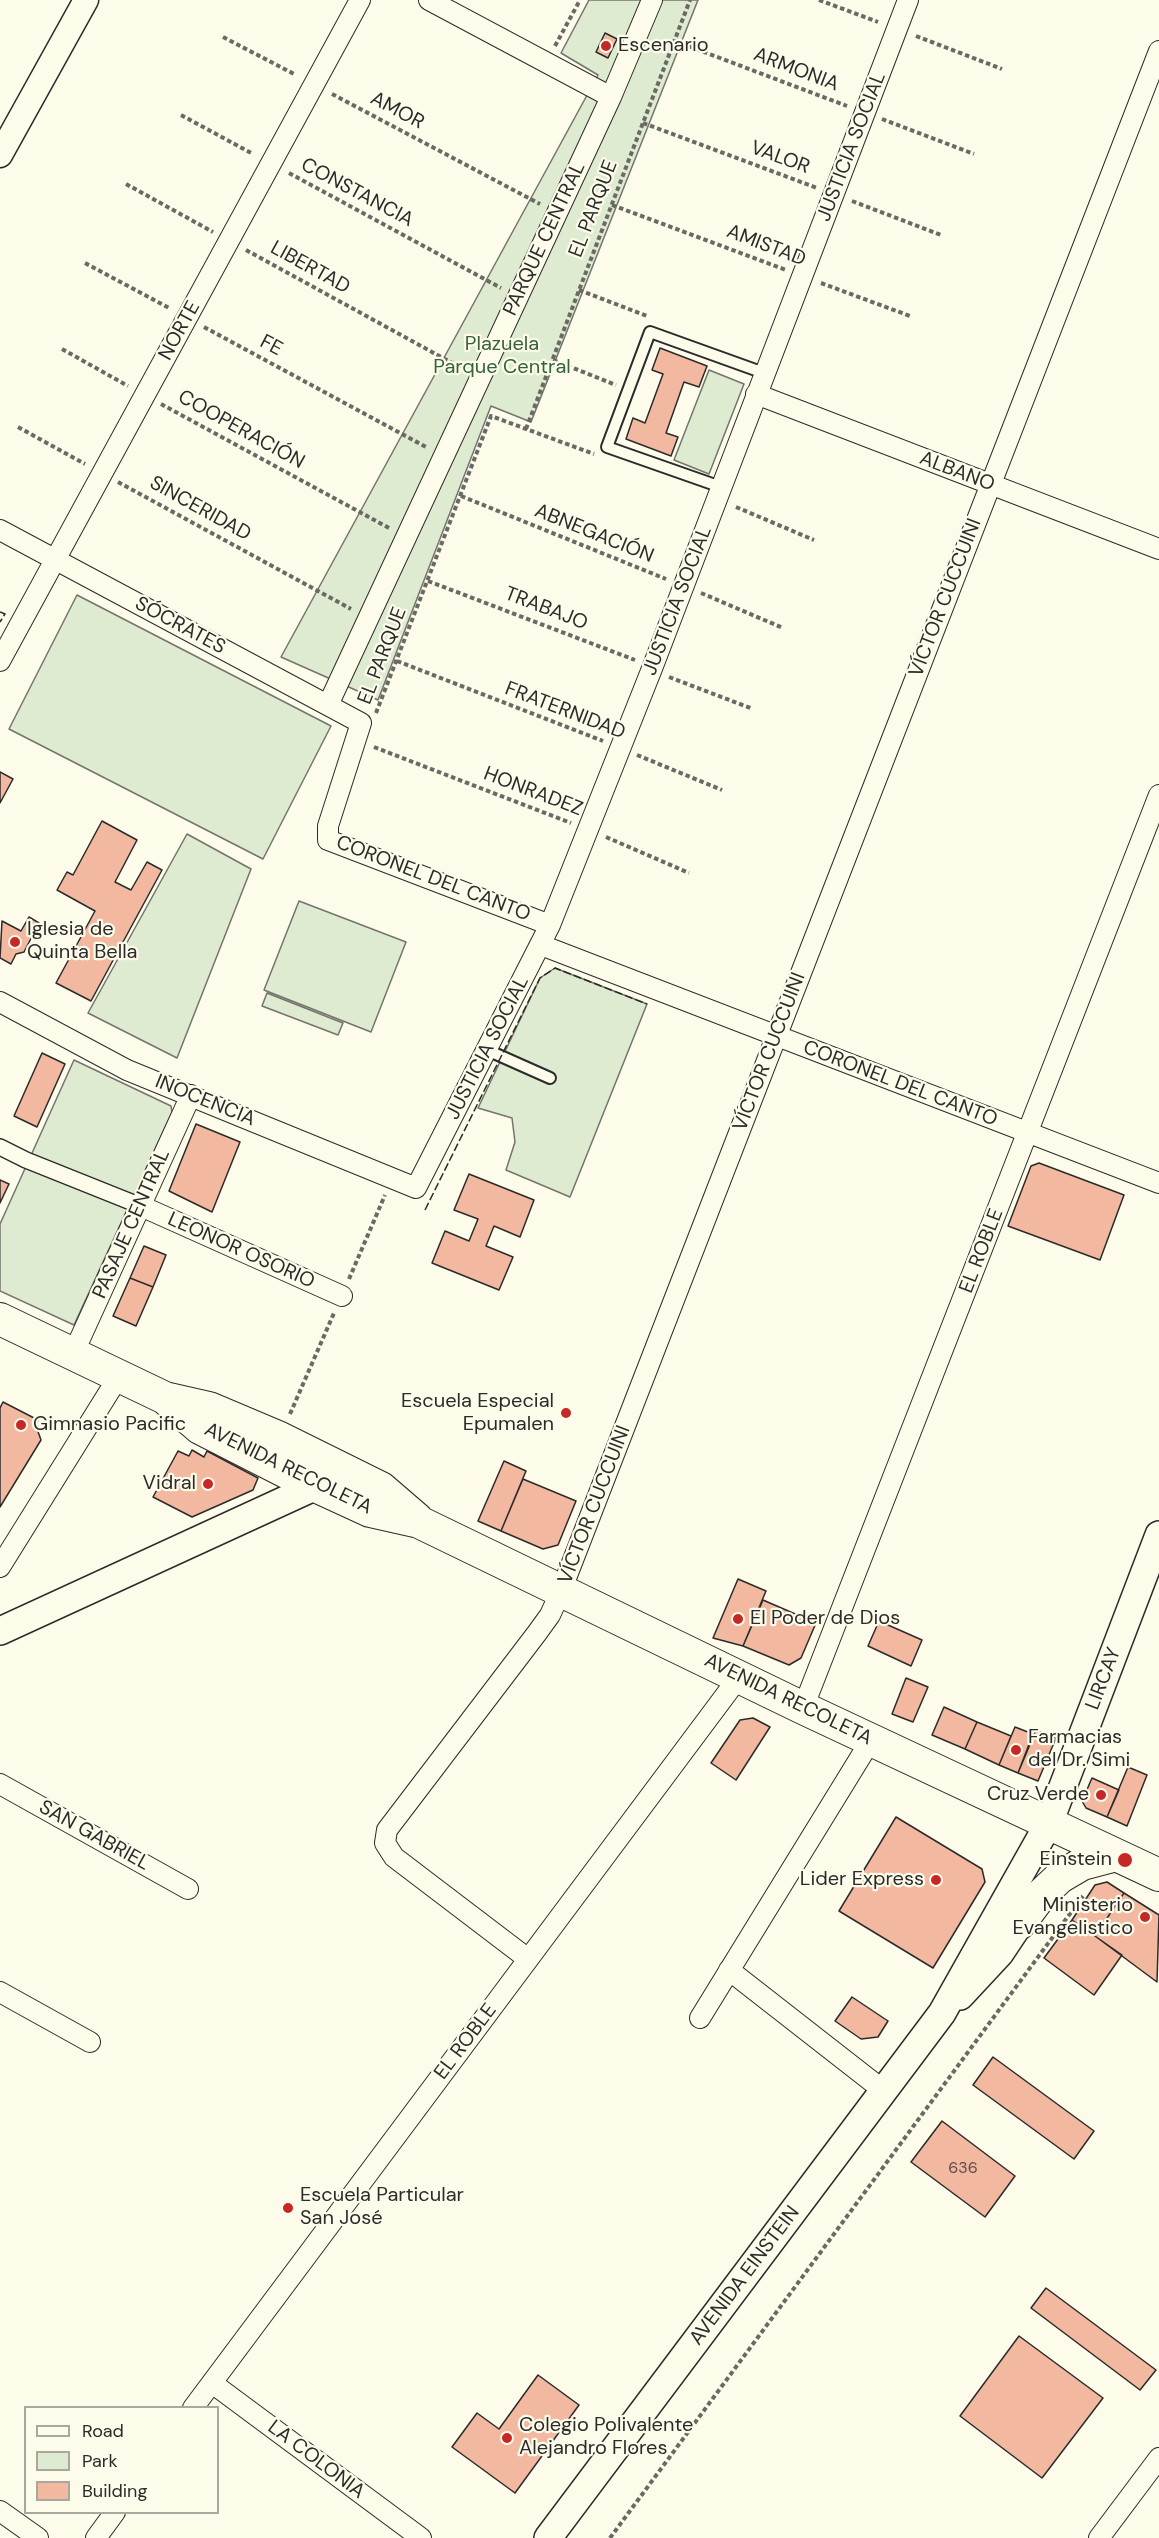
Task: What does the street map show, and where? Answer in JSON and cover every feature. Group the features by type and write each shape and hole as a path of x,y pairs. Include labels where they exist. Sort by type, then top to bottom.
{"main road":[{"name":"AVENIDA RECOLETA","path":"0,1319 165,1398 209,1408 280,1438 381,1488 420,1522"},
{"name":"AVENIDA RECOLETA","path":"165,1398 200,1428 314,1486 370,1510 420,1522 803,1708 1159,1875"},
{"path":"0,1631 348,1471"},
{"name":"LIRCAY","path":"1049,1823 1159,1535"},
{"name":"AVENIDA EINSTEIN","path":"942,2013 993,1963 1020,1923 1041,1871 1049,1823"},
{"name":"AVENIDA EINSTEIN","path":"548,2538 942,2013 1049,1823"},
{"path":"1020,1923 1041,1895 1060,1877 1082,1864 1116,1855"}],"street":[{"path":"0,155 86,0"},
{"name":"NORTE","path":"0,662 360,0"},
{"path":"429,0 611,97"},
{"name":"PARQUE CENTRAL","path":"328,705 611,97 652,0"},
{"name":"JUSTICIA SOCIAL","path":"416,1188 550,925 684,586 909,0"},
{"name":"VÍCTOR CUCCUINI","path":"528,1959 394,1857 388,1851 385,1837 390,1825 550,1615 561,1591 1159,51"},
{"name":"ALBANO","path":"756,394 1159,549"},
{"name":"SÓCRATES","path":"0,530 328,705 367,723"},
{"name":"CORONEL DEL CANTO","path":"367,723 328,826 328,840 550,925"},
{"name":"EL ROBLE","path":"803,1708 1159,795"},
{"name":"CORONEL DEL CANTO","path":"541,945 1159,1183"},
{"name":"INOCENCIA","path":"0,1002 127,1070 416,1188"},
{"name":"PASAJE CENTRAL","path":"73,1354 191,1095"},
{"path":"0,1147 26,1160 141,1206"},
{"name":"LEONOR OSORIO","path":"141,1206 342,1296"},
{"path":"0,1567 119,1376"},
{"name":"EL ROBLE","path":"195,2406 739,1677"},
{"path":"700,2018 871,1740"},
{"name":"SAN GABRIEL","path":"0,1784 188,1889"},
{"path":"729,1970 884,2091"},
{"path":"0,1992 90,2042"},
{"name":"LA COLONIA","path":"212,2383 421,2538"},
{"path":"1099,2538 1159,2458"},
{"path":"0,2511 38,2538"},
{"path":"96,2538 114,2514"}],"lane":[{"path":"721,487 607,447 650,332 764,373"},
{"path":"487,1050 550,1078"}],"path":[{"path":"546,63 580,0"},
{"name":"EL PARQUE","path":"526,429 690,0"},
{"name":"AMOR","path":"223,37 557,213"},
{"name":"ARMONIA","path":"675,41 974,154"},
{"name":"CONSTANCIA","path":"182,115 518,297"},
{"name":"VALOR","path":"643,123 941,235"},
{"name":"LIBERTAD","path":"126,184 480,378"},
{"name":"AMISTAD","path":"612,205 910,316"},
{"name":"FE","path":"85,263 443,456"},
{"name":"COOPERACIÓN","path":"62,349 406,537"},
{"path":"552,360 629,390"},
{"name":"EL PARQUE","path":"367,723 397,661 491,416"},
{"name":"SINCERIDAD","path":"18,427 368,618"},
{"name":"ABNEGACIÓN","path":"461,496 783,628"},
{"name":"TRABAJO","path":"428,580 753,709"},
{"name":"FRATERNIDAD","path":"397,661 722,790"},
{"name":"HONRADEZ","path":"364,744 588,829 689,873"},
{"path":"280,1438 393,1178"},
{"path":"610,2538 1088,1889"}],"green space":[{"name":"Plazuela Parque Central","path":"589,0 698,0 531,422 491,406 378,700 281,657 598,75 561,53"},
{"path":"709,370 744,384 709,474 674,460"},
{"path":"77,595 331,726 263,859 9,729"},
{"path":"187,834 251,869 177,1058 88,1013"},
{"path":"299,901 406,942 371,1032 264,990"},
{"path":"555,968 647,1004 570,1197 506,1170 515,1142 512,1118 478,1108 540,978"},
{"path":"267,993 343,1023 338,1035 262,1006"},
{"path":"74,1060 171,1106 172,1112 74,1325 0,1291 0,1224"}],"building":[{"name":"Escenario","path":"605,33 617,39 608,58 596,52"},
{"path":"660,348 707,366 699,387 684,382 666,433 678,437 671,456 626,439 633,418 645,423 663,374 652,370"},
{"path":"0,772 13,779 0,803"},
{"path":"102,821 137,840 115,882 131,890 147,862 162,870 91,1001 56,983 95,911 57,890 67,872 73,875"},
{"name":"Iglesia de Quinta Bella","path":"29,917 39,923 24,952 16,954 11,964 0,958 2,921 21,931"},
{"path":"42,1053 65,1064 37,1127 14,1116"},
{"path":"196,1124 240,1142 212,1212 169,1191"},
{"path":"1039,1163 1124,1195 1100,1260 1008,1226 1031,1166"},
{"path":"469,1174 534,1200 520,1237 494,1226 486,1246 513,1257 499,1290 432,1263 445,1231 469,1241 478,1219 454,1210"},
{"path":"0,1180 9,1184 0,1203"},
{"path":"144,1246 166,1255 153,1287 130,1278"},
{"path":"130,1278 153,1287 136,1326 113,1316"},
{"path":"3,1402 38,1420 36,1426 41,1440 0,1507 0,1408"},
{"name":"Vidral","path":"192,1450 204,1457 207,1451 258,1478 253,1490 192,1517 153,1497 178,1451 189,1456"},
{"path":"504,1461 526,1471 501,1531 478,1521"},
{"path":"523,1479 576,1501 558,1545 543,1549 501,1531"},
{"name":"El Poder de Dios","path":"738,1579 766,1591 743,1646 713,1638"},
{"path":"763,1600 816,1623 801,1658 789,1665 743,1646"},
{"path":"879,1621 922,1640 911,1666 868,1646"},
{"path":"906,1678 928,1687 913,1722 892,1714"},
{"path":"944,1707 977,1722 965,1749 932,1735"},
{"path":"753,1718 770,1727 736,1780 711,1763 740,1720"},
{"path":"977,1722 1011,1736 999,1765 965,1749"},
{"name":"Farmacias del Dr. Simi","path":"1015,1727 1033,1734 1018,1773 999,1765"},
{"path":"1036,1730 1056,1738 1038,1781 1018,1773"},
{"path":"1128,1767 1147,1775 1127,1826 1107,1817"},
{"name":"Cruz Verde","path":"1092,1778 1119,1790 1107,1817 1086,1808 1082,1801"},
{"path":"896,1817 982,1869 985,1882 933,1968 839,1911"},
{"path":"1107,1882 1124,1893 1095,1936 1072,1920 1095,1885"},
{"path":"1124,1893 1159,1915 1157,1982 1095,1936"},
{"path":"1072,1920 1122,1955 1094,1995 1044,1958"},
{"path":"852,1997 888,2021 878,2037 861,2039 835,2021"},
{"path":"993,2057 1094,2131 1074,2159 973,2085"},
{"path":"942,2121 1015,2176 985,2217 911,2162"},
{"path":"1046,2288 1156,2370 1140,2390 1031,2308"},
{"path":"1019,2336 1103,2398 1042,2478 960,2416"},
{"name":"Colegio Polivalente Alejandro Flores","path":"538,2375 579,2405 515,2493 452,2447 477,2413 499,2429"}],"fence":[{"path":"0,612 5,614 0,622"},
{"path":"425,1210 540,978 555,968 647,1004"}],"place":[{"name":"Escenario","path":"606,46"},
{"name":"Iglesia de Quinta Bella","path":"15,942"},
{"name":"Escuela Especial Epumalen","path":"566,1413"},
{"name":"Gimnasio Pacific","path":"21,1425"},
{"name":"Vidral","path":"208,1484"},
{"name":"El Poder de Dios","path":"738,1619"},
{"name":"Farmacias del Dr. Simi","path":"1016,1750"},
{"name":"Cruz Verde","path":"1101,1795"},
{"name":"Einstein","path":"1125,1860"},
{"name":"Lider Express","path":"936,1880"},
{"name":"Ministerio Evangelistico","path":"1145,1917"},
{"name":"Escuela Particular San José","path":"288,2208"},
{"name":"Colegio Polivalente Alejandro Flores","path":"507,2438"}]}
